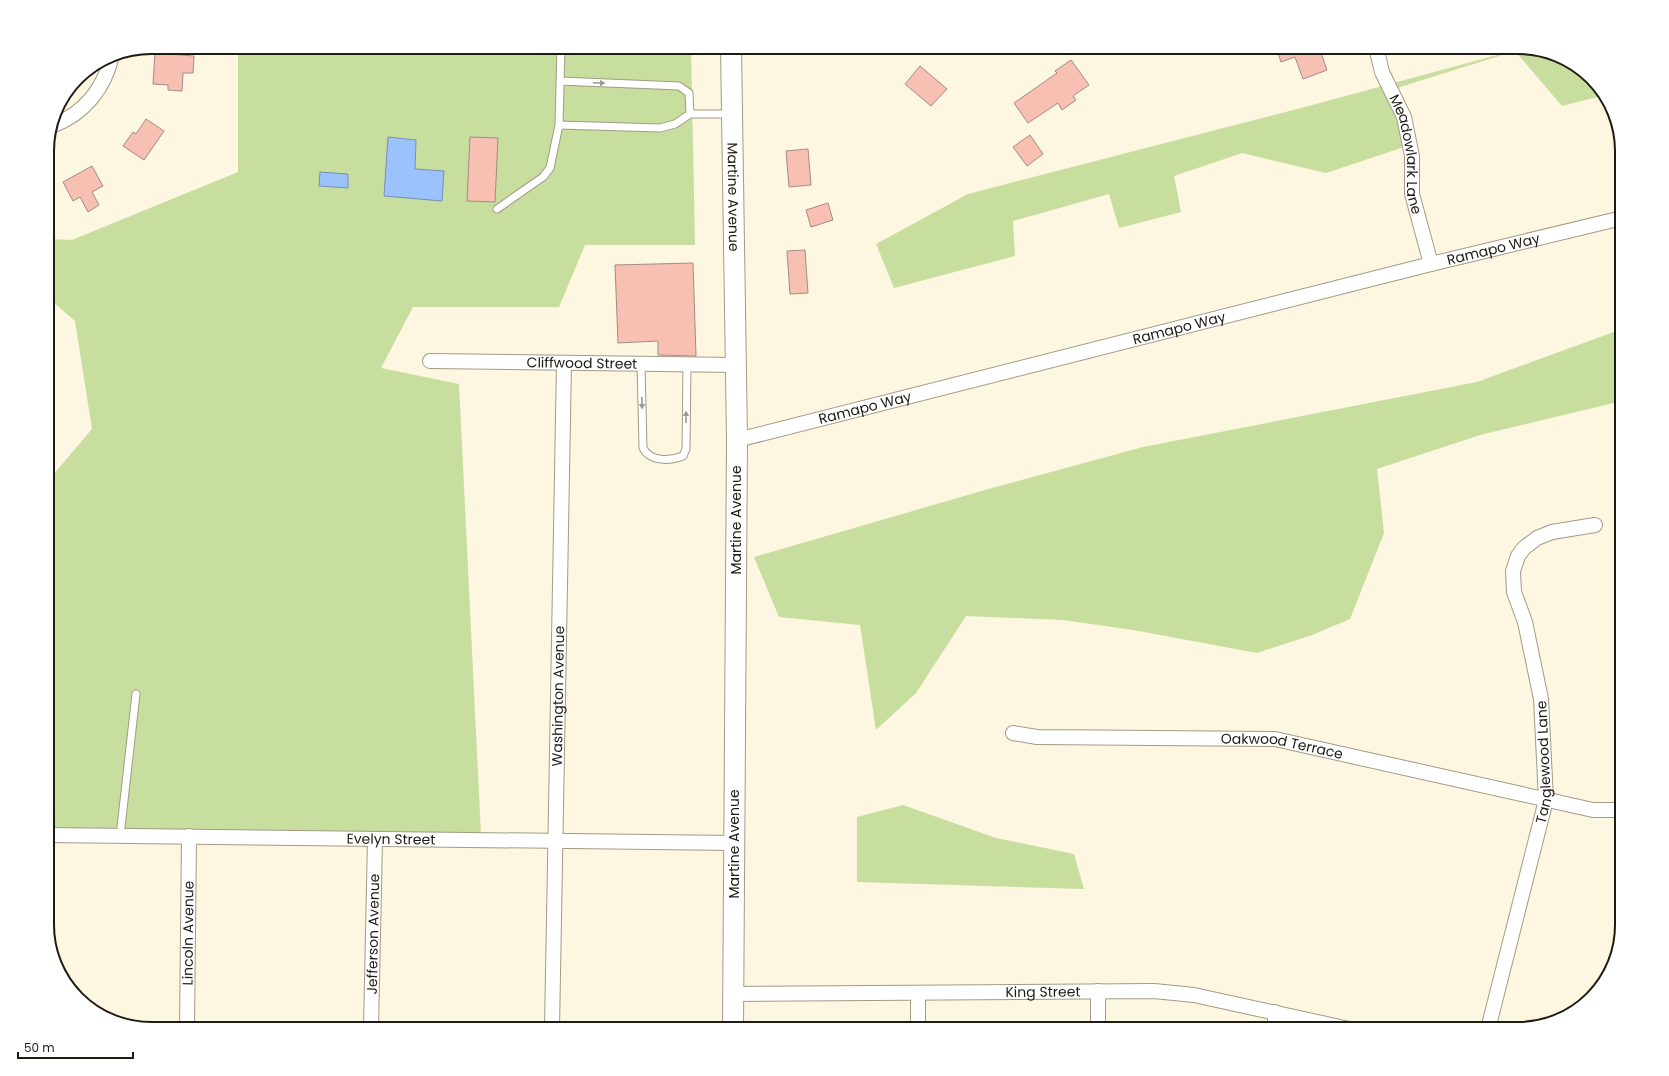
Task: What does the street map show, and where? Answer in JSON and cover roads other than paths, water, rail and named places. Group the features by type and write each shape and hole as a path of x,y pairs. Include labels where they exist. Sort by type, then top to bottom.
{"main road":[{"name":"Martine Avenue","path":"731,54 737,440 733,1022"}],"street":[{"name":"Meadowlark Lane","path":"1378,54 1382,72 1404,117 1412,156 1412,194 1431,264"},
{"path":"58,124 79,112 92,98 103,82 109,64"},
{"name":"Ramapo Way","path":"737,440 1431,264 1615,220"},
{"name":"Cliffwood Street","path":"430,361 735,365"},
{"name":"Washington Avenue","path":"552,1022 564,363"},
{"name":"Tanglewood Lane","path":"1490,1022 1546,800 1541,699 1525,622 1514,592 1513,571 1518,556 1524,548 1537,538 1552,532 1595,525"},
{"name":"Oakwood Terrace","path":"1013,733 1037,737 1275,740 1546,800"},
{"path":"1546,800 1593,810 1615,810"},
{"name":"Evelyn Street","path":"54,835 734,843"},
{"name":"Lincoln Avenue","path":"187,1022 189,836"},
{"name":"Jefferson Avenue","path":"371,1022 375,839"},
{"path":"1098,991 1098,1022"},
{"name":"King Street","path":"733,994 1154,991 1194,995 1319,1022"},
{"path":"918,993 918,1022"},
{"path":"1275,1012 1275,1022"}],"lane":[{"path":"497,209 543,177 550,168 559,125 561,54"},
{"path":"560,81 678,86 689,93 690,114"},
{"path":"559,125 660,128 675,124 690,114 731,114"},
{"path":"641,364 643,448 646,454 657,458 674,459 683,456 686,449 687,364"},
{"path":"120,836 136,694"}],"water":[{"path":"388,137 416,140 415,169 444,171 442,201 384,196"},
{"path":"320,172 348,174 348,188 319,186"}]}
